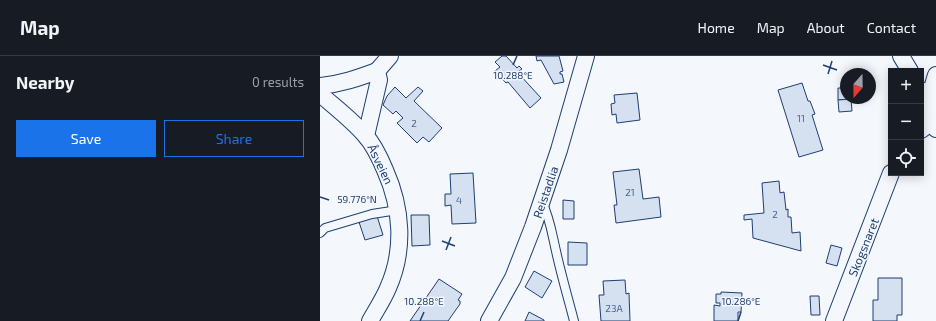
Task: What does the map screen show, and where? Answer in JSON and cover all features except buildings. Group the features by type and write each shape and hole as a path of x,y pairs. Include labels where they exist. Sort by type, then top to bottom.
{"street":[{"path":"320,86 346,82 377,71 390,56"},
{"name":"Reistadlia","path":"489,321 513,278 534,227 560,150 586,56"},
{"path":"902,56 908,68"},
{"path":"366,136 379,80 377,71"},
{"path":"930,126 924,96 936,75"},
{"name":"Åsveien","path":"320,94 366,136 378,156 391,184 398,210 400,240 396,263 388,288 370,321"},
{"name":"Skogsnaret","path":"834,321 890,176"}],"lane":[{"path":"542,202 551,224 556,252 574,321"},
{"path":"320,233 325,228 372,214 398,210"}]}
